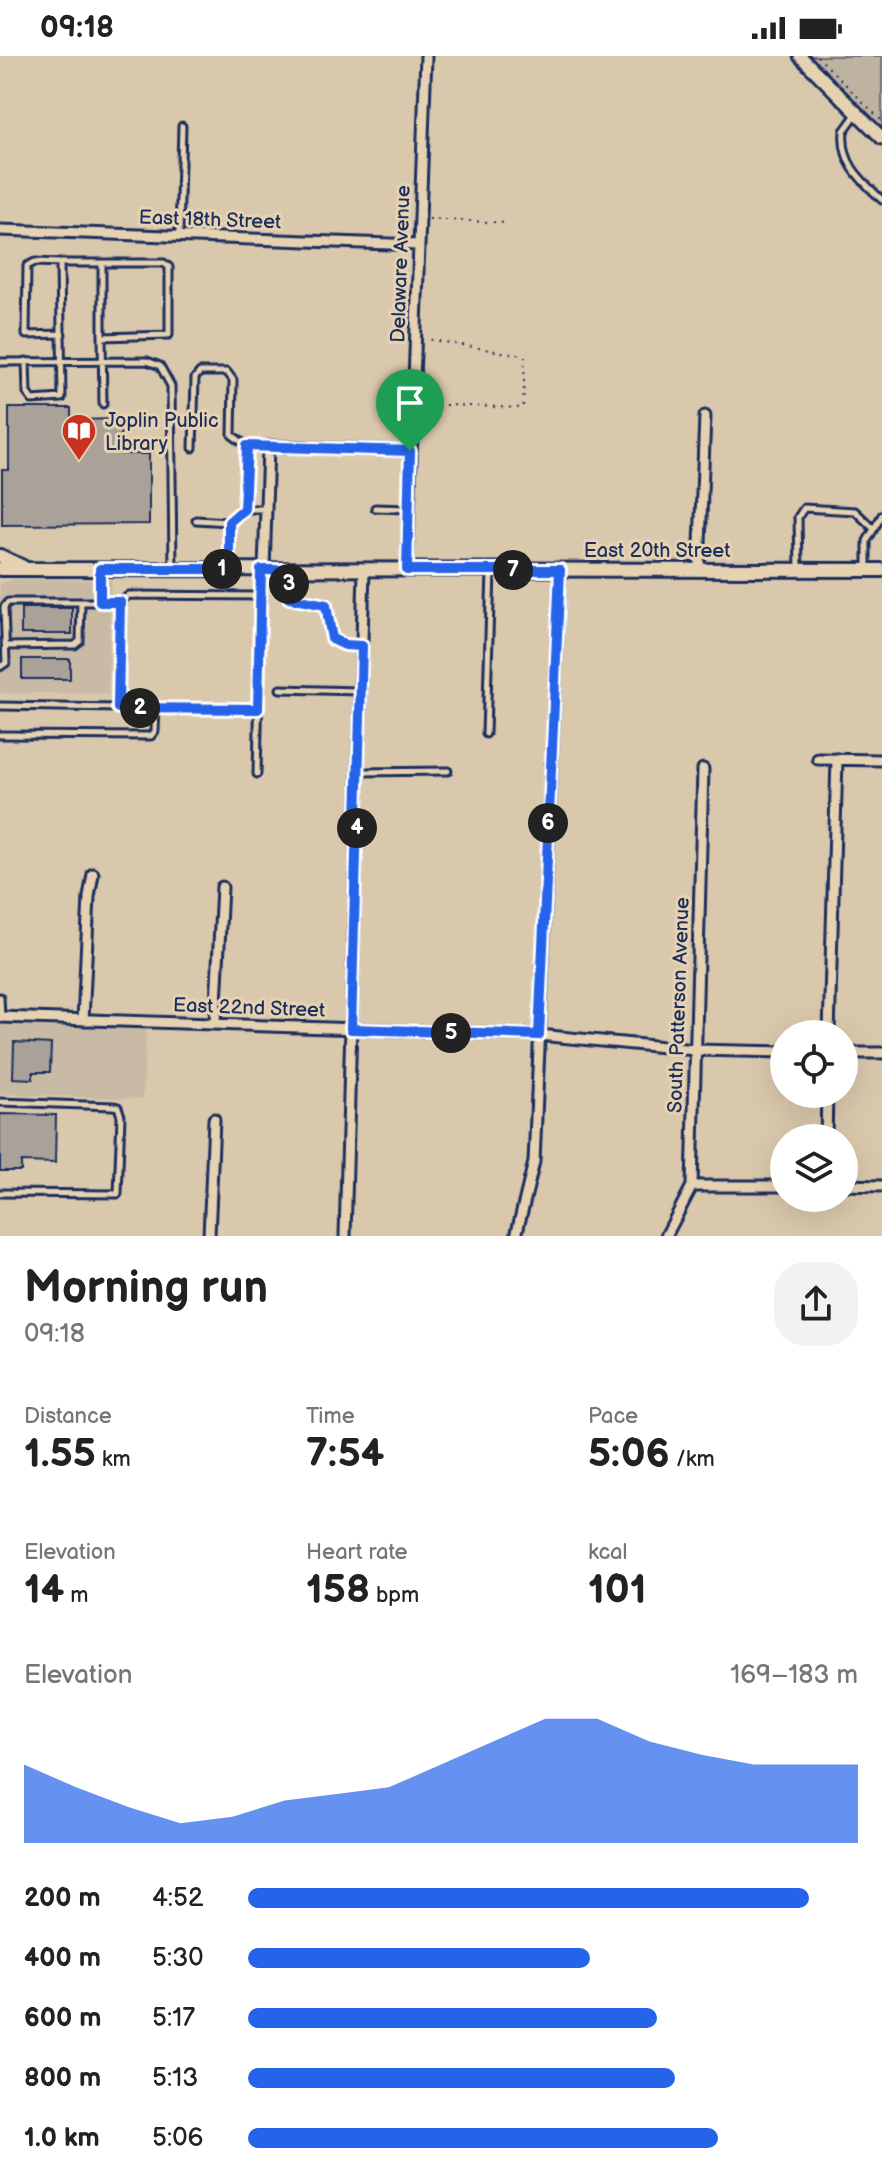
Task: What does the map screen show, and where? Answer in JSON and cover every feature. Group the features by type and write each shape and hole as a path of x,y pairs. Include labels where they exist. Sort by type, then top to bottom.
{"main road":[{"path":"0,556 26,569"},
{"name":"East 20th Street","path":"0,569 882,570"},
{"path":"0,579 26,569"}],"street":[{"name":"Delaware Avenue","path":"407,570 426,56"},
{"path":"800,56 882,138"},
{"name":"East 18th Street","path":"0,230 418,245"},
{"path":"699,570 705,416"},
{"path":"262,570 268,446 410,451"},
{"path":"345,1236 364,570"},
{"path":"516,1236 533,1170 560,570"},
{"path":"818,759 882,760"},
{"path":"829,1020 837,759"},
{"name":"South Patterson Avenue","path":"666,1236 692,1186 703,769"},
{"path":"83,1020 89,897 93,874"},
{"path":"215,1023 222,887"},
{"name":"East 22nd Street","path":"0,1017 539,1035 695,1050 770,1052"},
{"path":"858,1053 882,1053"},
{"path":"209,1236 214,1119"},
{"path":"858,1185 882,1186"},
{"path":"692,1186 770,1186"}],"lane":[{"path":"857,113 844,131 846,159 853,172 882,200"},
{"path":"179,236 182,126"},
{"path":"62,334 26,335 27,266 35,262 164,263 169,267 169,335 102,337"},
{"path":"26,361 27,393 32,400 55,401 62,398 60,263"},
{"path":"102,263 103,404"},
{"path":"0,362 147,361 160,366 167,375 171,395 173,569"},
{"path":"193,448 195,378 200,372 227,372 233,380 232,435 247,446 268,446"},
{"path":"244,509 247,446"},
{"path":"375,508 409,509"},
{"path":"799,570 798,517 804,508 855,511 873,528"},
{"path":"196,520 229,522 244,509 266,509"},
{"path":"867,570 867,541 882,515"},
{"path":"229,522 229,569"},
{"path":"100,569 100,602"},
{"path":"257,774 262,570"},
{"path":"486,734 491,570"},
{"path":"0,667 6,663 4,607 8,602 120,602 129,595 261,596"},
{"path":"5,646 75,645 80,641 81,602"},
{"path":"118,708 120,602"},
{"path":"30,635 30,645"},
{"path":"45,635 46,645"},
{"path":"60,635 61,645"},
{"path":"280,689 361,691"},
{"path":"0,706 258,709"},
{"path":"0,735 151,736 155,731 156,708"},
{"path":"359,772 448,771"},
{"path":"0,997 0,1017"},
{"path":"0,1102 113,1106 118,1107 121,1116 118,1194 0,1193"}],"path":[{"path":"817,56 882,121"},
{"path":"420,219 508,223"},
{"path":"412,404 523,408 525,356 415,337"},
{"path":"289,570 289,598 326,605 332,639 345,645 362,646"}],"shaded area":[{"path":"808,56 882,56 882,130"},
{"path":"16,579 111,580 108,694 0,693 0,584"},
{"path":"0,1023 146,1029 143,1099 0,1094"}],"building":[{"name":"Joplin Public Library","path":"9,408 71,408 71,420 120,419 121,454 149,454 149,524 2,525 2,470 9,470"},
{"path":"21,608 72,608 72,634 21,634"},
{"path":"22,659 70,659 70,679 22,679"},
{"path":"14,1042 51,1044 50,1072 33,1072 33,1079 13,1078"},
{"path":"0,1114 56,1115 55,1163 21,1162 21,1171 0,1171"}],"place":[{"name":"Joplin Public Library","path":"79,462"}],"route":[{"path":"247,446 410,451 407,570 560,570 539,1035 351,1029 362,646 336,643 332,639 326,605 289,598 289,570 261,570 258,709 118,708 120,602 100,602 100,569 229,569 229,522 244,509 247,446"}]}
